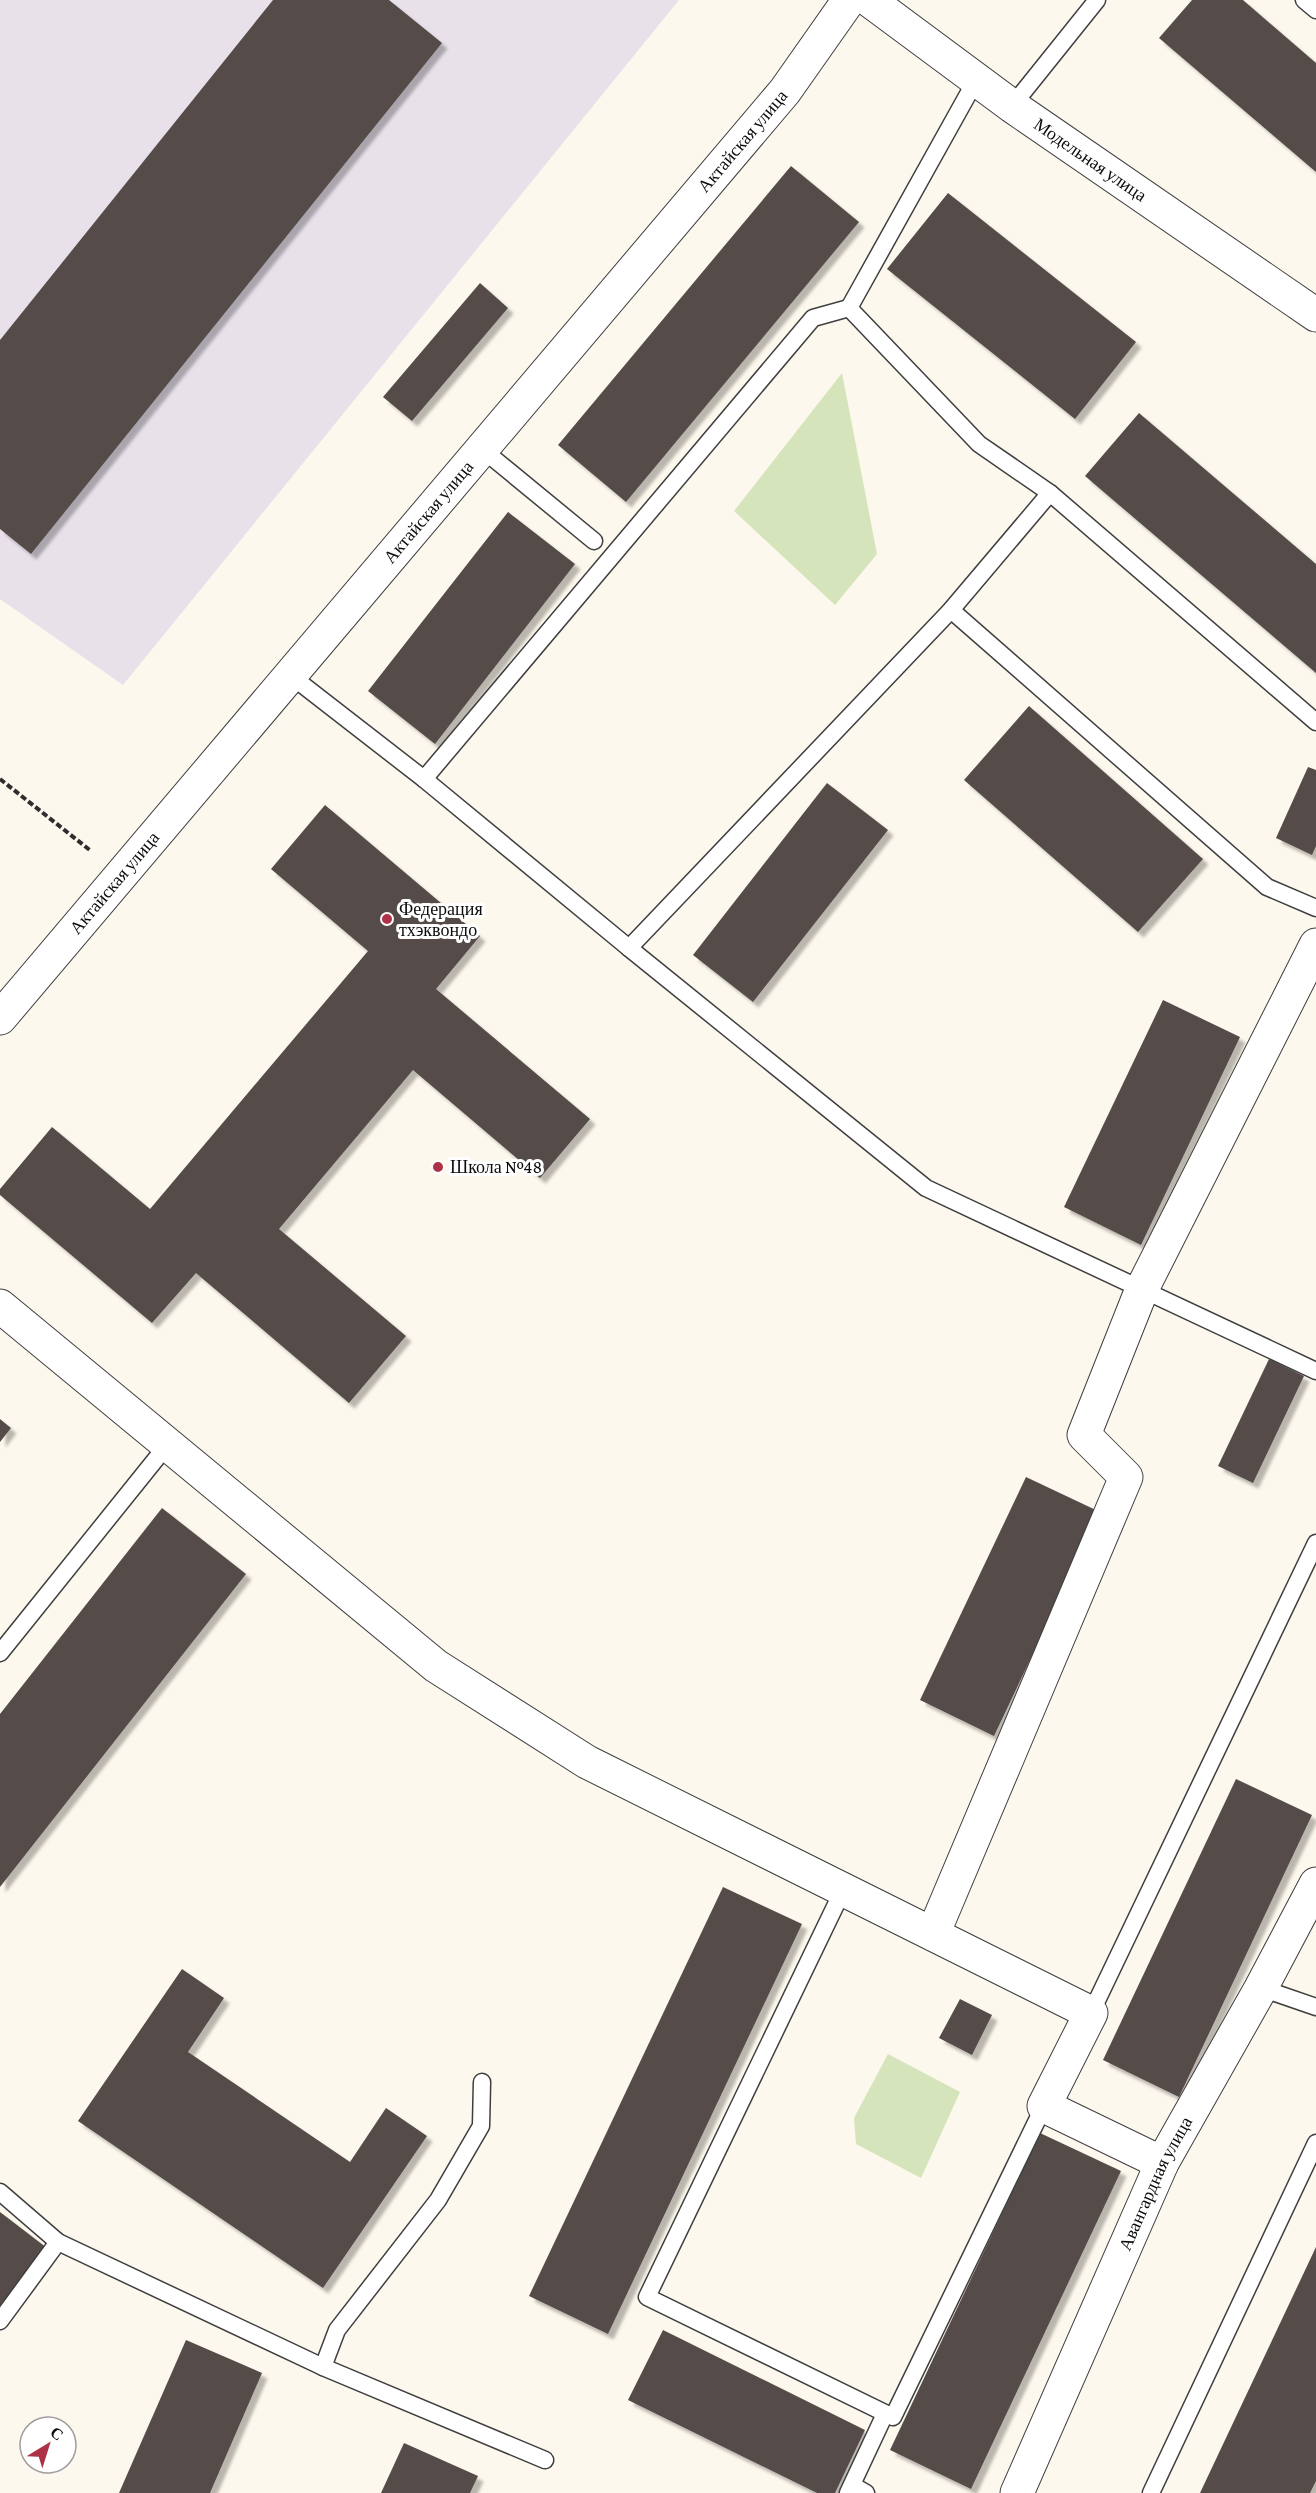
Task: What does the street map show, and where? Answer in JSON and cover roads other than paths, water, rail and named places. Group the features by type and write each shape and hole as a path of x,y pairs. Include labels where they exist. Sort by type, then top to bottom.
{"street":[{"name":"Актайская улица","path":"0,1018 785,90 849,0"},
{"name":"Модельная улица","path":"881,3 976,80 1012,106 1316,315"},
{"path":"933,1934 1126,1477 1084,1435 1142,1289 1316,945"},
{"path":"0,1306 436,1665 587,1762 1091,2013 1044,2106 1162,2163"},
{"name":"Авангардная улица","path":"1017,2493 1162,2163 1261,1988 1316,1884"}],"lane":[{"path":"1012,106 1097,0"},
{"path":"1304,0 1316,10"},
{"path":"424,779 813,318 849,308 976,80"},
{"path":"849,308 979,444 1050,493 1316,722"},
{"path":"482,449 594,541"},
{"path":"629,948 951,610 1050,493"},
{"path":"951,610 1267,887 1316,908"},
{"path":"290,675 424,779 926,1188 1316,1371"},
{"path":"0,1653 168,1444"},
{"path":"1091,2013 1316,1544"},
{"path":"843,1890 647,2297 893,2416 1044,2106"},
{"path":"1261,1988 1316,2007"},
{"path":"323,2367 337,2330 438,2200 480,2126 482,2082"},
{"path":"1151,2493 1316,2143"},
{"path":"0,2192 58,2242 323,2367 545,2460"},
{"path":"0,2321 58,2242"},
{"path":"856,2490 885,2414"}],"place":[{"name":"Федерация тхэквондо","path":"387,919"},
{"name":"Школа №48","path":"438,1167"}]}
